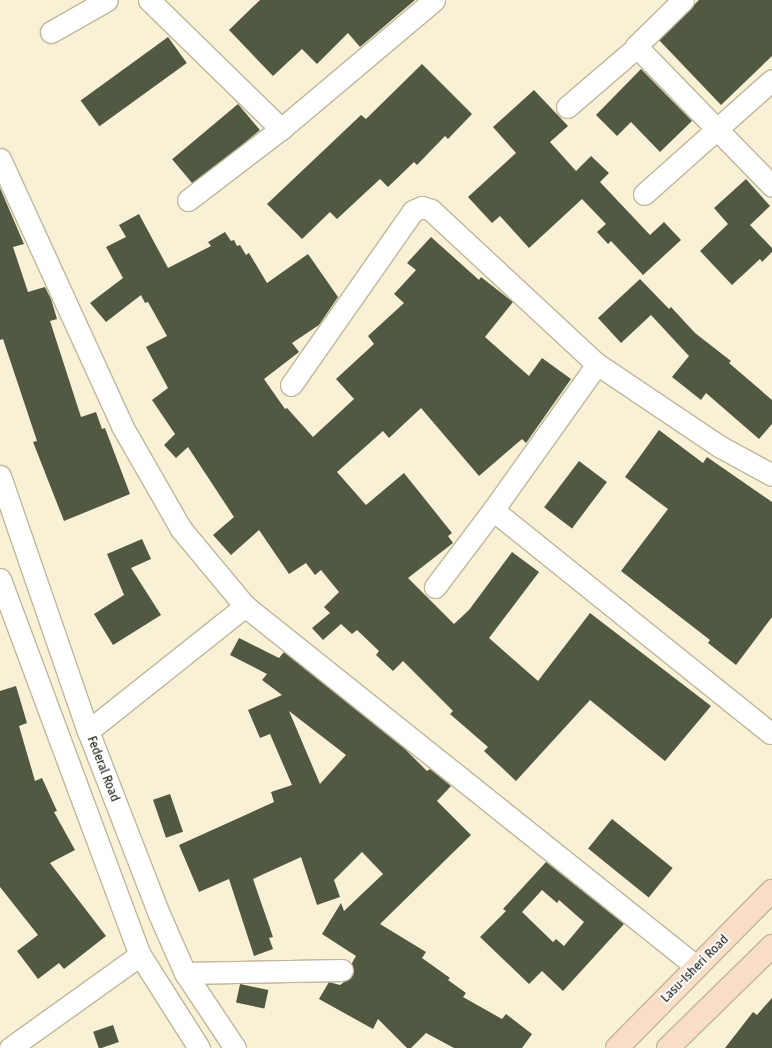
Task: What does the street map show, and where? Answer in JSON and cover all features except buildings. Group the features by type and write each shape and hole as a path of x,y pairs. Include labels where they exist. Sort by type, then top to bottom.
{"main road":[{"name":"Lasu-Isheri Road","path":"617,1048 772,891"},
{"path":"674,1046 772,946"}],"street":[{"path":"51,32 107,0"},
{"path":"149,0 281,129"},
{"path":"188,200 281,129 434,0"},
{"path":"567,107 637,47 683,0"},
{"path":"637,47 772,186"},
{"path":"644,194 772,80"},
{"path":"0,159 122,426 181,529 246,606 697,967"},
{"path":"291,385 413,211 422,207 431,210 597,364 719,446 772,475"},
{"path":"435,587 493,510 597,364"},
{"name":"Federal Road","path":"0,476 88,731 185,973 235,1048"},
{"path":"493,510 770,733"},
{"path":"0,579 140,955 199,1048"},
{"path":"88,731 246,606"},
{"path":"10,1048 140,955"},
{"path":"185,973 342,970"}]}
